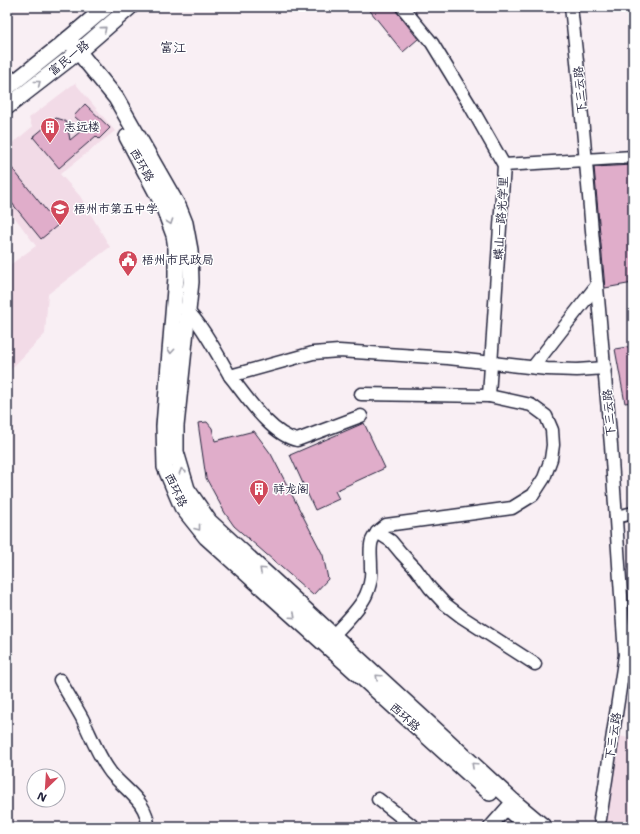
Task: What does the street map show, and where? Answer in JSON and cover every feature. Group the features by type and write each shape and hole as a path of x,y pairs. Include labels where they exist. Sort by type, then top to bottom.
{"main road":[{"name":"富民一路","path":"7,88 106,7"},
{"name":"富民一路","path":"7,107 74,55 130,7"},
{"name":"西环路","path":"64,42 110,106 162,203 170,221 176,248 176,277 181,309 176,452 187,489 209,522 333,636 510,805 528,827"},
{"name":"西环路","path":"181,309 164,426 165,467 182,507 206,537 510,805"},
{"path":"510,805 544,827"}],"street":[{"name":"蝶山一路光学里","path":"402,7 432,44 471,107 504,165 488,396"},
{"name":"下三云路","path":"571,7 605,368 625,655 600,818"},
{"path":"504,165 586,159 633,158"},
{"path":"533,367 597,285"},
{"path":"181,309 198,323 230,376 261,414 278,430 290,438 298,440 361,416"},
{"path":"230,376 313,353 340,351 448,358 577,370 605,368"},
{"path":"333,636 358,608 365,596 371,580 369,551 372,540 377,532 386,525 512,508 533,495 544,478 551,459 553,445 552,430 546,416 531,406 488,396 361,394"},
{"path":"616,517 633,513"},
{"path":"377,532 391,541 416,568 430,588 445,604 462,617 535,664"},
{"path":"60,680 82,717 103,762 110,772 134,796 143,808 148,818 148,827"},
{"path":"378,799 411,826"},
{"path":"490,827 510,805"}],"shaded area":[{"name":"梧州市第五中学","path":"75,83 115,131 60,174 80,196 110,247 48,294 45,334 7,373 7,267 36,246 7,207 7,148 32,127 29,118"},
{"path":"619,736 633,739 633,827 603,827"}],"building":[{"path":"367,7 393,7 418,39 403,52"},
{"name":"志远楼","path":"85,104 110,128 99,139 96,136 59,168 33,137 56,118 67,123 70,140 86,127 74,116"},
{"path":"7,162 58,225 41,239 7,197"},
{"path":"633,165 633,283 605,288 594,167"},
{"path":"633,346 633,402 625,403 615,349"},
{"name":"祥龙阁","path":"207,422 212,428 215,441 254,431 271,454 323,555 328,579 313,595 234,526 225,513 206,478 198,423"},
{"path":"364,423 385,468 335,491 339,499 315,510 290,455"}],"place":[{"name":"志远楼","path":"50,144"},
{"name":"梧州市第五中学","path":"60,226"},
{"name":"梧州市民政局","path":"128,277"},
{"name":"祥龙阁","path":"259,506"}],"district":[{"name":"富江","path":"173,47"}]}
